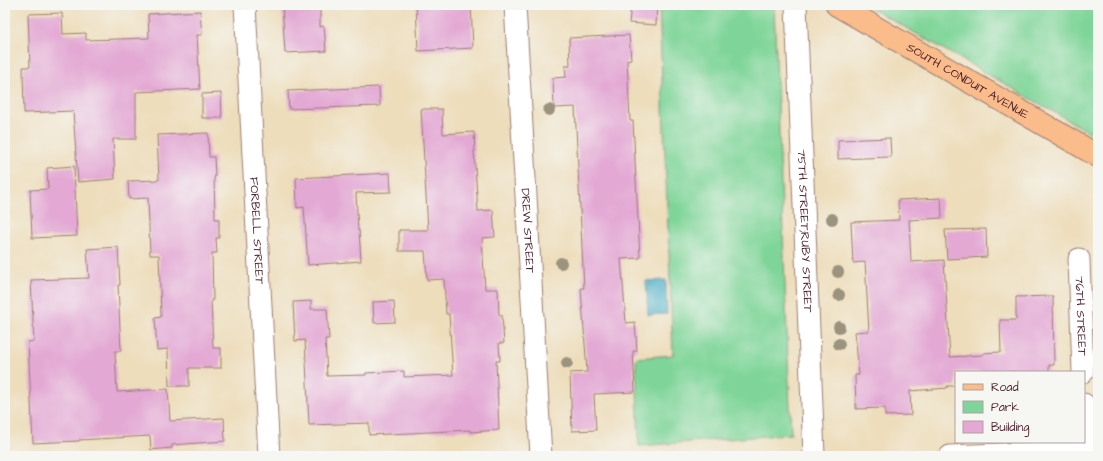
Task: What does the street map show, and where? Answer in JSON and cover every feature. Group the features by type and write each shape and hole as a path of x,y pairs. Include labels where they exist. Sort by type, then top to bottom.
{"main road":[{"name":"SOUTH CONDUIT AVENUE","path":"837,5 1098,156"}],"street":[{"name":"FORBELL STREET","path":"245,5 269,456"},
{"name":"DREW STREET","path":"515,5 541,456"},
{"name":"75TH STREET;RUBY STREET","path":"796,5 814,456"},
{"name":"76TH STREET","path":"1079,259 1083,371"},
{"path":"950,456 1090,452 1085,412"}],"green space":[{"path":"659,5 774,6 791,434 639,446 636,358 673,355"},
{"path":"866,5 1098,5 1098,137"}],"water":[{"path":"666,280 667,314 648,315 646,281"}],"building":[{"path":"282,5 320,5 320,27 324,26 326,51 285,53"},
{"path":"416,5 471,5 473,48 418,51"},
{"path":"631,5 657,5 656,25 629,23"},
{"path":"200,11 202,35 197,35 200,89 136,92 136,139 113,139 115,179 78,182 73,111 24,113 23,67 30,67 28,14 62,13 63,34 86,33 86,40 149,38 148,14"},
{"path":"629,35 631,59 627,60 630,121 633,121 640,258 621,259 626,323 635,322 637,351 633,351 635,392 594,394 596,430 572,431 570,373 587,372 581,288 584,288 575,107 554,108 553,78 566,77 565,66 570,66 569,38"},
{"path":"379,87 380,106 289,109 288,91"},
{"path":"221,93 222,118 202,118 202,94"},
{"path":"421,109 442,109 443,134 474,132 478,211 493,210 495,237 482,238 485,289 498,289 499,315 502,315 504,343 499,343 500,361 496,361 499,430 369,435 369,423 309,425 305,340 295,341 293,302 311,301 311,309 327,309 329,339 325,339 327,376 366,375 366,373 404,371 404,377 453,375 449,314 446,314 444,279 427,280 425,251 399,251 399,230 428,230"},
{"path":"208,133 209,157 214,157 215,219 219,219 219,238 216,238 217,253 212,253 213,300 211,300 213,348 221,348 221,368 189,368 189,386 169,386 168,349 157,350 155,318 161,317 159,255 150,255 148,198 129,199 128,181 159,180 157,135"},
{"path":"890,138 891,157 838,159 838,140"},
{"path":"74,166 77,236 32,238 30,190 48,189 47,168"},
{"path":"390,173 391,192 356,193 361,261 308,265 304,207 297,208 296,178"},
{"path":"941,198 942,218 909,220 911,262 944,260 950,357 983,355 983,353 1001,352 1000,320 1016,320 1016,297 1053,296 1054,365 1049,365 1049,371 955,371 955,386 910,391 911,415 885,416 885,408 856,409 855,375 859,375 855,332 869,331 865,262 853,263 851,222 899,220 898,200"},
{"path":"986,229 987,257 947,259 945,230"},
{"path":"118,247 121,351 115,351 117,392 168,389 170,421 224,418 225,441 172,445 172,448 151,450 150,436 33,443 28,342 34,341 31,280 89,278 87,249"},
{"path":"394,301 395,322 374,323 373,302"}]}
